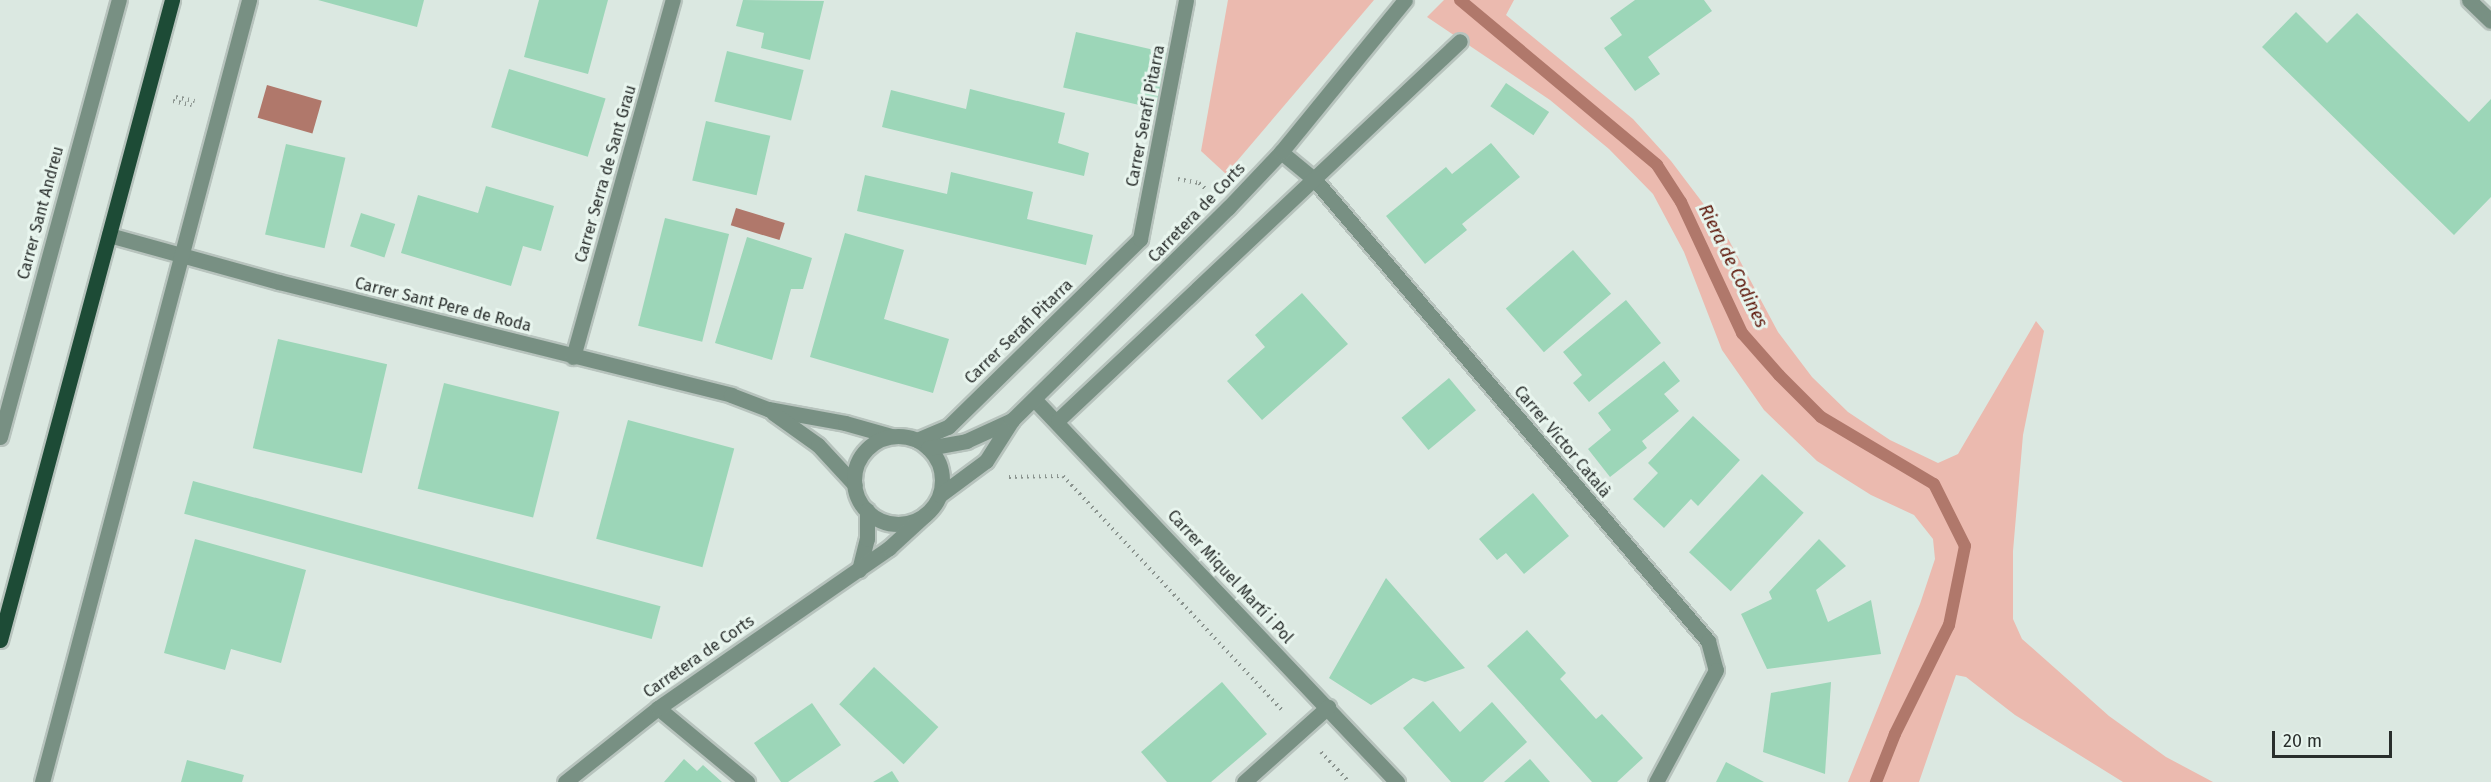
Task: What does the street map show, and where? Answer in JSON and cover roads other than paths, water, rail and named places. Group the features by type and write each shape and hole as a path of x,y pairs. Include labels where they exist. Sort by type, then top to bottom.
{"main road":[{"path":"0,640 172,0"}],"street":[{"name":"Carrer Sant Andreu","path":"0,437 119,0"},
{"path":"42,782 249,0"},
{"name":"Carrer Serra de Sant Grau","path":"573,357 673,0"},
{"name":"Carrer Serafí Pitarra","path":"1140,239 1186,0"},
{"name":"Carretera de Corts","path":"940,495 986,461 1012,420 1191,247 1281,152 1405,0"},
{"path":"2469,0 2491,21"},
{"path":"1058,420 1460,41"},
{"name":"Carrer Victor Català","path":"1281,152 1315,180 1708,641 1716,670 1656,782"},
{"name":"Carrer Sant Pere de Roda","path":"109,235 573,357 731,395 768,409 845,423 891,436"},
{"name":"Carrer Serafi Pitarra","path":"923,444 948,427 1140,239"},
{"name":"Carrer Miquel Martí i Pol","path":"1034,399 1058,420 1397,782"},
{"name":"Carrer Sant Pere de Roda","path":"768,409 818,445 855,485"},
{"name":"Carretera de Corts","path":"923,444 966,441 1012,420"},
{"path":"859,570 867,538 867,510 855,485 856,468 863,453 876,442 891,436 923,444 940,465 940,495 925,515 895,523 867,510"},
{"name":"Carretera de Corts","path":"565,782 658,708 859,570 925,515"},
{"path":"1244,782 1328,707"},
{"path":"658,708 747,782"}],"waterway":[{"name":"Riera de Codines","path":"1460,0 1657,165 1681,202 1742,333 1779,375 1821,417 1934,484 1965,546 1949,625 1895,734 1876,782"}]}
